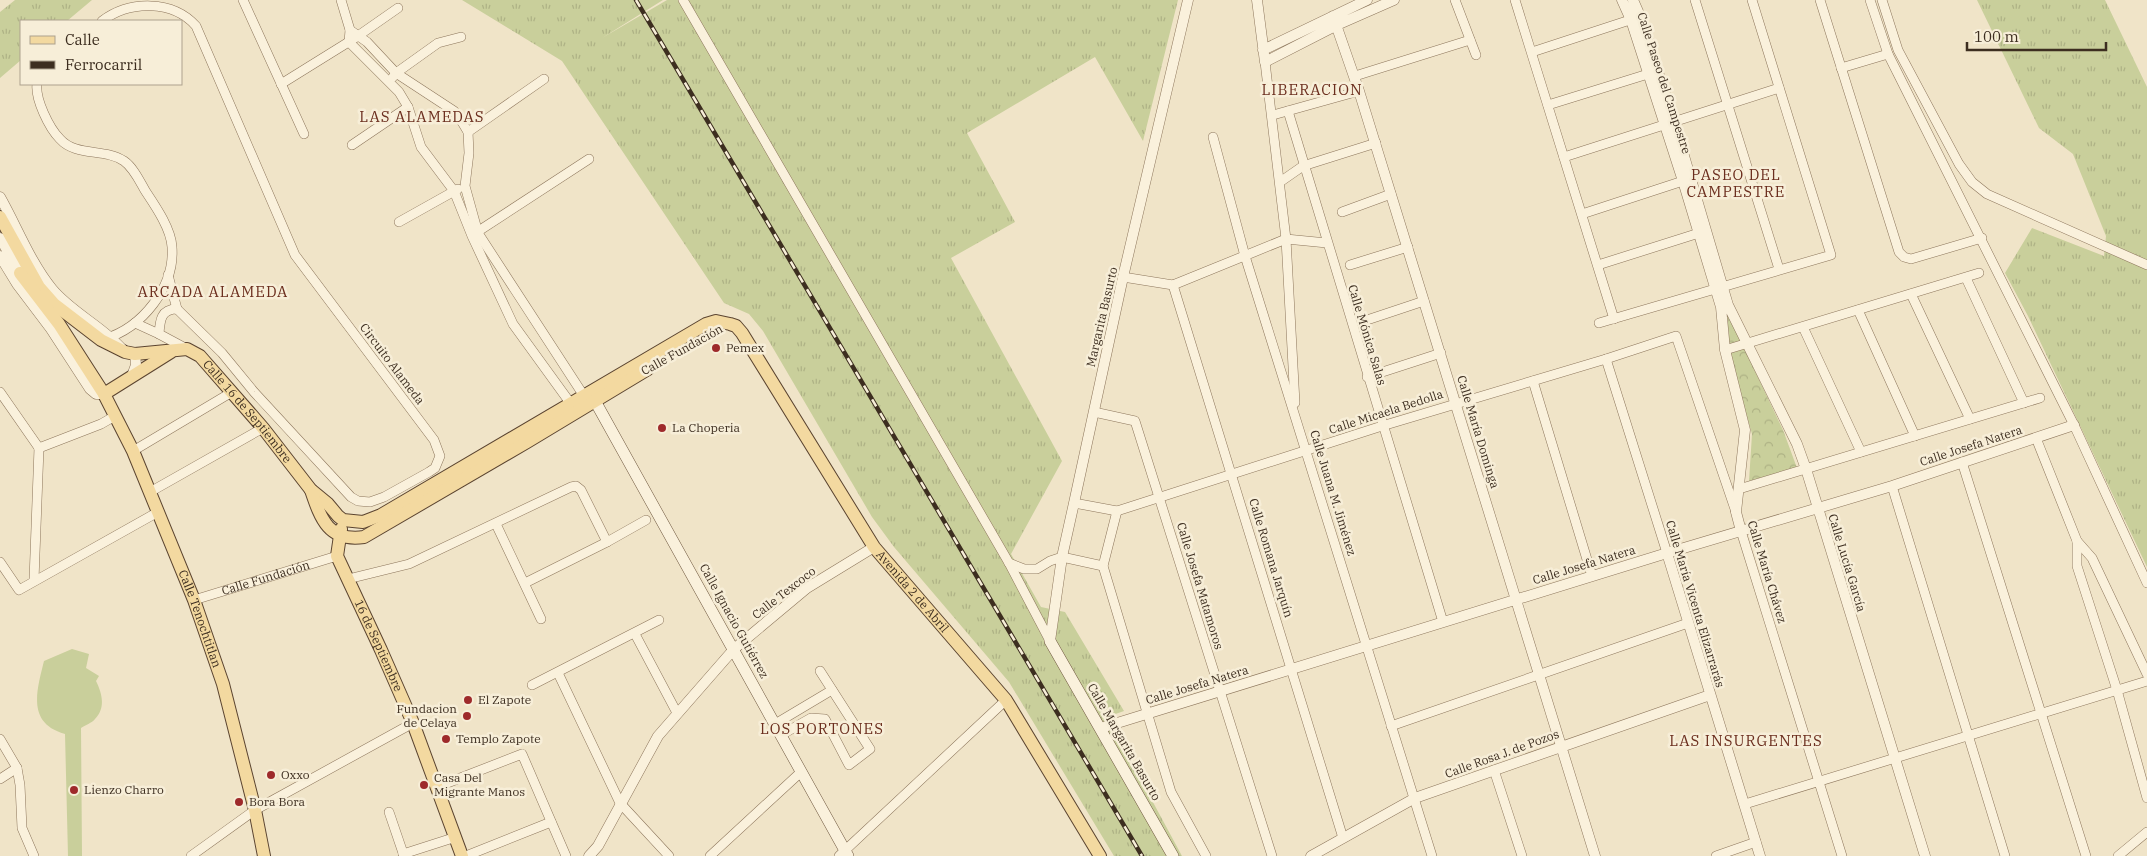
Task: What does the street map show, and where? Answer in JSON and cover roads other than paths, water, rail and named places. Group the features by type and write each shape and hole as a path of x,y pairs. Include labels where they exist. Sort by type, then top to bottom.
{"main road":[{"name":"Calle Tenochtitlan","path":"1,208 21,275 59,324 104,394 133,451 194,600 223,684 256,810 264,856"},
{"path":"21,275 39,287 54,304 130,353 187,349"},
{"name":"Calle Fundación","path":"340,536 351,539 364,537 527,442 582,401 632,368 706,324 716,321 730,324"},
{"name":"Calle Fundación","path":"343,520 363,522 381,515 582,401 714,329 730,324"},
{"name":"Avenida 2 de Abril","path":"730,324 736,326 742,333 874,547 1006,700 1100,856"},
{"name":"Calle 16 de Septiembre","path":"187,349 195,352 205,360 263,428 311,490"},
{"path":"104,394 173,351"},
{"name":"Calle Ignacio Gutiérrez","path":"582,401 734,649 844,854"},
{"path":"311,490 343,520 337,556"},
{"path":"311,490 318,510 329,527 340,536"},
{"name":"16 de Septiembre","path":"337,556 413,723 464,856"},
{"name":"Calle Margarita Basurto","path":"1050,641 1173,856"}],"street":[{"path":"243,0 304,134"},
{"path":"341,0 350,30 349,42"},
{"path":"683,0 1009,563 1050,641"},
{"name":"Margarita Basurto","path":"1050,641 1062,557 1123,277 1188,0"},
{"path":"1257,0 1273,115 1286,239 1296,416"},
{"path":"1266,62 1335,20 1354,2 1366,0"},
{"path":"1263,50 1335,20 1394,0"},
{"path":"1455,0 1476,55"},
{"path":"1514,0 1532,52 1614,319"},
{"name":"Calle Paseo del Campestre","path":"1622,0 1636,18 1720,287"},
{"name":"Calle Paseo del Campestre","path":"1633,0 1648,74 1669,123 1683,181 1699,233 1720,287"},
{"path":"1695,0 1779,270"},
{"path":"1599,323 1831,255 1752,0"},
{"path":"1820,0 1900,252 1904,258 1911,259 1982,238"},
{"path":"1870,0 1888,54 1982,238 2074,425 2147,583"},
{"path":"1882,0 1898,50 1959,164 1972,182 1987,194 2147,265"},
{"name":"Circuito Alameda","path":"103,20 119,9 150,2 171,5 191,19 199,31 295,256 434,440 440,456 438,463 429,472 384,497 370,502 358,501 345,492 260,399 222,353 177,309"},
{"path":"281,84 349,42 398,8"},
{"path":"1532,52 1636,18"},
{"name":"Calle María Dominga","path":"1335,20 1376,143 1595,856"},
{"path":"350,30 359,35 396,73 454,111 468,132 469,153 465,186 475,234 582,401"},
{"path":"390,82 396,73 438,43 461,36"},
{"path":"1354,76 1470,40"},
{"path":"349,42 390,82 408,107 421,146 454,191 475,234 513,324 582,401"},
{"path":"1842,68 1888,54"},
{"path":"1548,105 1648,74"},
{"path":"468,132 544,80"},
{"path":"37,85 37,97 61,140 77,149 112,156 125,161 149,196 170,237 172,260 161,293 153,305 134,323 106,338"},
{"path":"1564,157 1778,88"},
{"path":"1273,115 1359,91"},
{"path":"352,145 408,107"},
{"name":"Calle Mónica Salas","path":"1288,111 1367,377 1443,622"},
{"name":"Calle Juana M. Jiménez","path":"1213,137 1245,256 1432,856"},
{"path":"1280,182 1303,166 1376,143"},
{"path":"475,234 588,158"},
{"path":"1582,214 1683,181"},
{"path":"398,222 465,186"},
{"path":"1342,212 1391,194"},
{"name":"Calle Tenochtitlan","path":"1,208 52,288 106,338"},
{"path":"1598,265 1699,233"},
{"name":"Calle Tenochtitlan","path":"0,238 21,275"},
{"path":"1123,277 1173,285 1286,239 1327,243"},
{"path":"1350,265 1408,247"},
{"name":"Calle Tenochtitlan","path":"0,256 21,275"},
{"path":"1725,350 1746,342 1979,273"},
{"path":"0,275 21,275"},
{"path":"159,334 160,321 163,314 177,309 168,275"},
{"path":"1966,278 2024,403"},
{"name":"Calle Romana Jarquín","path":"1173,285 1343,838"},
{"name":"Calle Lucía García","path":"1720,287 1797,444 1925,856"},
{"name":"Calle María Chávez","path":"1720,287 1725,350 1745,430 1736,512 1842,856"},
{"path":"1911,294 1970,419"},
{"path":"1370,319 1424,301"},
{"path":"1858,310 1915,436"},
{"path":"134,323 187,349"},
{"path":"1803,326 1861,452"},
{"name":"Calle Micaela Bedolla","path":"1074,503 1117,511 1456,403 1606,360 1676,336 1736,512"},
{"path":"130,353 136,365 132,376"},
{"path":"1367,377 1441,353"},
{"name":"Calle María Vicenta Elizarrarás","path":"1606,360 1760,856"},
{"path":"1532,381 1592,576"},
{"path":"0,392 39,448 34,580"},
{"path":"133,451 232,392"},
{"path":"1739,489 2040,398"},
{"path":"527,442 531,434 582,401"},
{"name":"Calle Josefa Matamoros","path":"1094,412 1135,421 1272,856"},
{"path":"39,448 101,424 115,416"},
{"name":"Calle Josefa Natera","path":"1101,728 1667,552 1892,486 2074,425"},
{"path":"150,492 263,428"},
{"path":"2036,438 2077,541 2092,558 2147,674"},
{"path":"1962,462 2086,856"},
{"path":"348,579 409,564 496,524 571,486 576,486 581,490 607,542"},
{"path":"1892,486 2005,856"},
{"path":"1117,511 1103,566 1172,792 1206,856"},
{"path":"0,562 19,590 158,512"},
{"path":"524,583 607,542 646,520"},
{"path":"496,524 541,619"},
{"path":"2077,541 2077,566 2117,690 2147,798"},
{"name":"Calle Texcoco","path":"589,856 598,846 658,736 734,649 807,588 874,547"},
{"name":"Calle Fundación","path":"194,600 337,556"},
{"path":"1009,563 1024,569 1037,569 1050,561 1062,557 1103,566"},
{"path":"532,685 659,620"},
{"path":"1391,726 1688,623"},
{"path":"634,634 677,713"},
{"path":"781,735 811,718 825,719 848,765 870,749 820,671"},
{"path":"558,673 620,803 669,856"},
{"path":"1745,804 2147,681"},
{"path":"775,724 832,690"},
{"name":"Calle Rosa J. de Pozos","path":"1318,854 1415,798 1561,745 1710,695"},
{"path":"844,854 1006,700"},
{"path":"191,856 256,810 413,723"},
{"path":"0,739 17,768 20,785 22,828 34,856"},
{"path":"438,787 522,754 566,856"},
{"path":"0,779 17,768"},
{"path":"1494,770 1522,856"},
{"path":"710,856 801,772"},
{"path":"390,812 404,855 456,837"},
{"path":"464,856 551,822"},
{"path":"2118,856 2147,832"},
{"path":"1716,856 1756,842"}],"railway":[{"path":"636,0 1142,856"}],"place":[{"name":"Pemex","path":"716,348"},
{"name":"La Choperia","path":"662,428"},
{"name":"El Zapote","path":"468,700"},
{"name":"Fundacion de Celaya","path":"467,716"},
{"name":"Templo Zapote","path":"446,739"},
{"name":"Oxxo","path":"271,775"},
{"name":"Casa Del Migrante Manos","path":"424,785"},
{"name":"Lienzo Charro","path":"74,790"},
{"name":"Bora Bora","path":"239,802"}],"district":[{"name":"LIBERACION","path":"1312,90"},
{"name":"LAS ALAMEDAS","path":"422,117"},
{"name":"PASEO DEL CAMPESTRE","path":"1736,184"},
{"name":"ARCADA ALAMEDA","path":"213,292"},
{"name":"LOS PORTONES","path":"822,729"},
{"name":"LAS INSURGENTES","path":"1746,741"}]}
